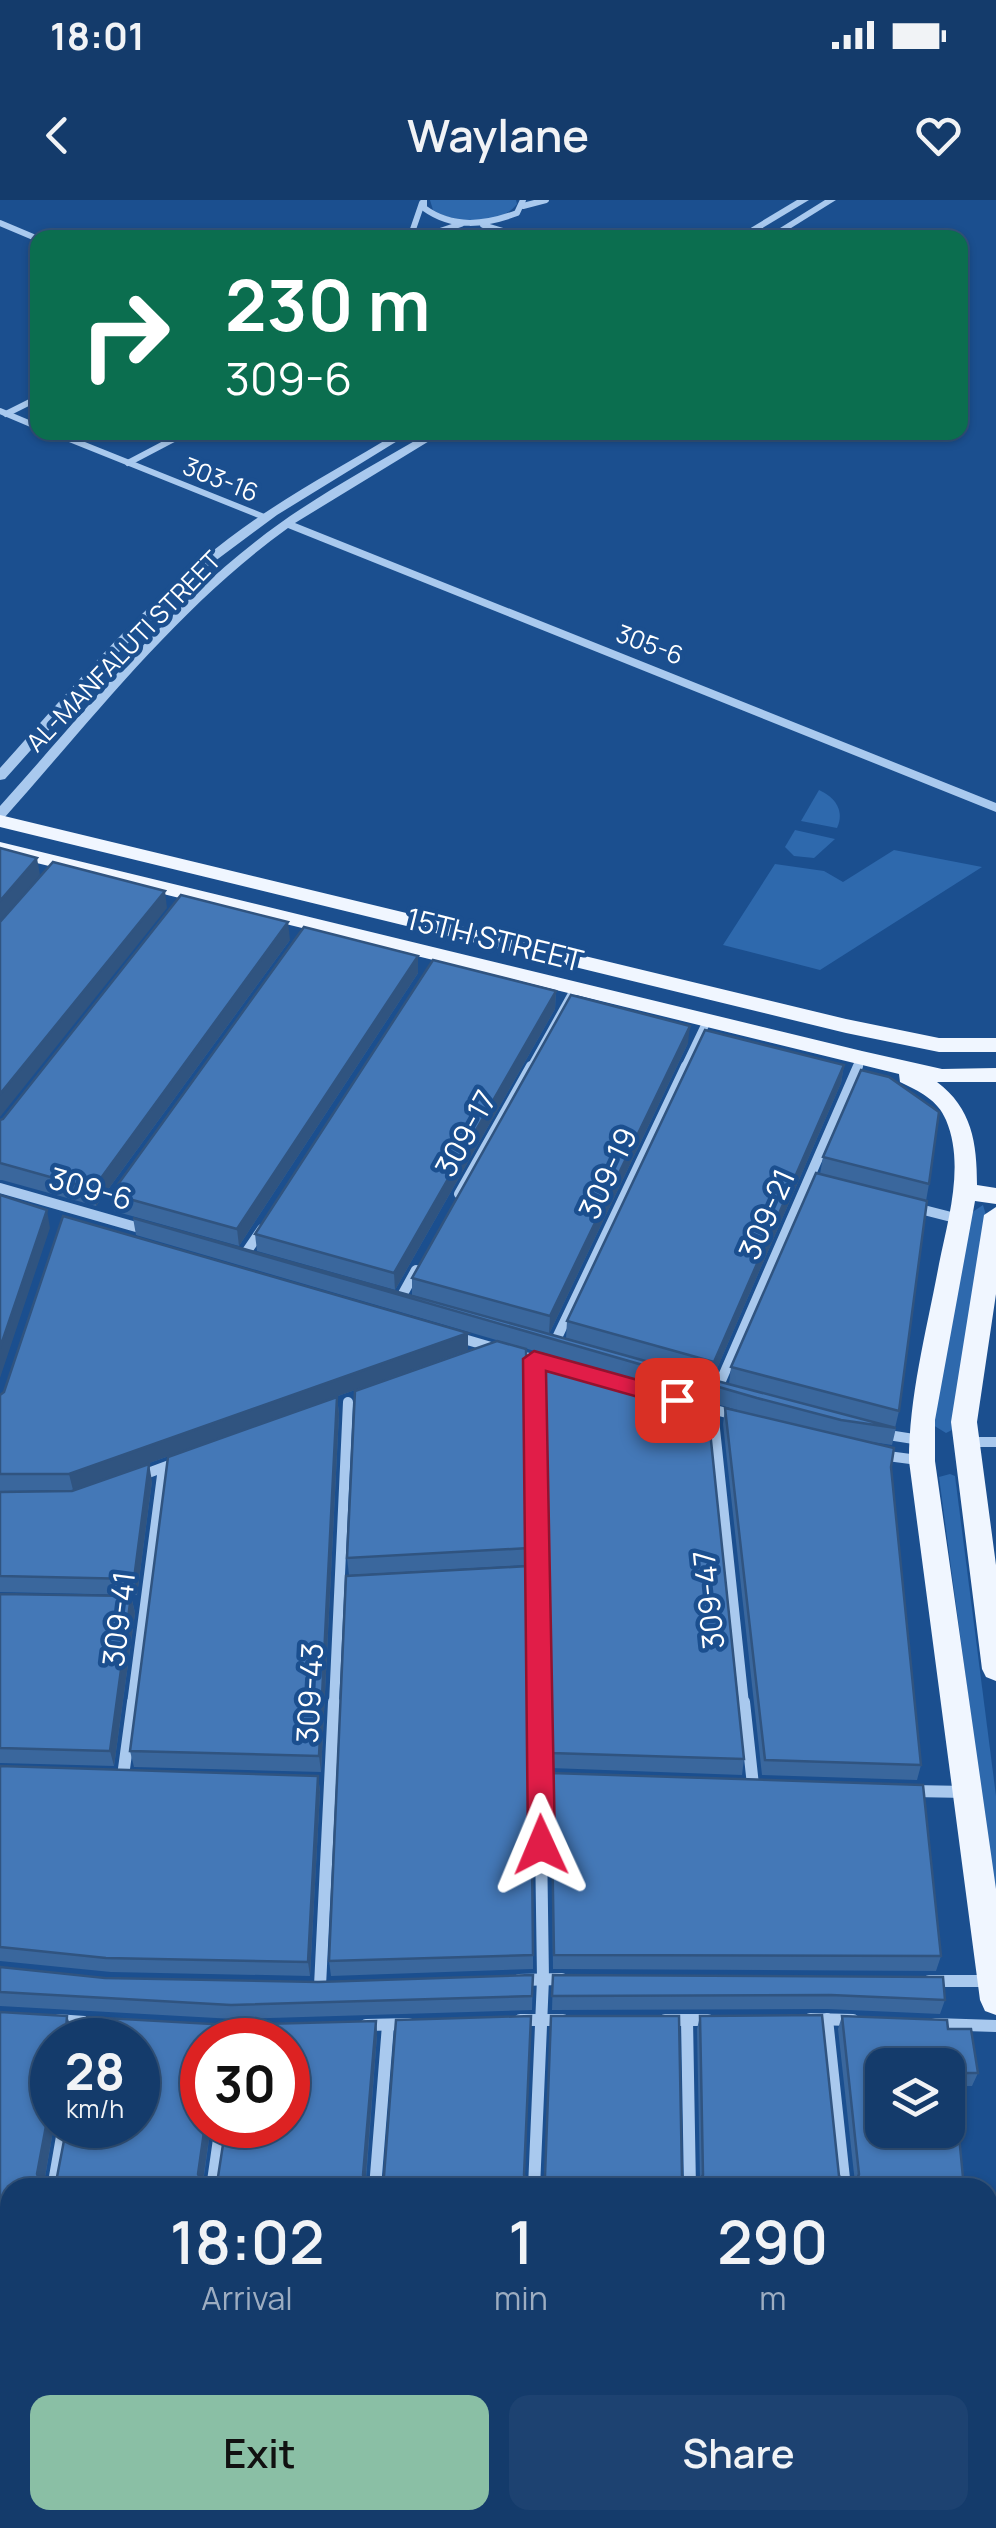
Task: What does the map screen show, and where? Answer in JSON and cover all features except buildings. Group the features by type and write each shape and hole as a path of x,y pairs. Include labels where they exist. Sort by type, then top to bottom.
{"main road":[{"name":"15TH STREET","path":"0,818 846,1026 934,1044 972,1048 996,1044"},
{"name":"15TH STREET","path":"0,848 54,870 434,964 574,990 942,1076 987,1076"},
{"path":"672,1014 688,985"},
{"path":"862,1058 936,1092 958,1116 965,1153 964,1191 921,1450 995,1991"},
{"path":"964,1191 996,1196"},
{"path":"996,1215 964,1422 996,1670"},
{"path":"945,1299 982,1308"},
{"path":"921,1450 966,1452"}],"street":[{"path":"423,201 424,208 440,218 477,223 506,218 523,203 546,200"},
{"path":"752,230 804,200"},
{"path":"781,230 831,200"},
{"path":"413,230 423,201"},
{"path":"792,207 810,212"},
{"path":"506,218 518,230"},
{"path":"0,223 30,236"},
{"path":"444,230 466,223"},
{"path":"477,223 500,230"},
{"path":"3,412 30,401"},
{"path":"3,412 30,424"},
{"name":"303-16","path":"71,440 264,517"},
{"path":"128,464 173,440"},
{"name":"AL-MANFALUTI STREET","path":"0,776 197,570 264,517 394,440"},
{"name":"AL-MANFALUTI STREET","path":"0,818 220,577 287,524 426,440"},
{"path":"338,473 357,481"},
{"name":"305-6","path":"287,524 996,808"},
{"path":"197,570 205,576 220,577"},
{"path":"182,584 197,583 207,589"},
{"path":"61,709 90,715"},
{"name":"309-17","path":"457,1197 574,990"},
{"name":"309-19","path":"554,1344 706,1022"},
{"name":"309-21","path":"716,1390 862,1058"},
{"path":"808,1180 827,1185"},
{"name":"309-6","path":"0,1188 152,1231"},
{"path":"100,1216 111,1201"},
{"path":"903,1204 959,1219"},
{"path":"243,1257 265,1223"},
{"path":"224,1252 261,1262"},
{"path":"399,1301 418,1266"},
{"path":"382,1296 416,1306"},
{"path":"440,1332 570,1369"},
{"path":"537,1340 569,1348"},
{"path":"478,1355 496,1348"},
{"path":"534,1359 543,1979 534,2178"},
{"path":"699,1385 735,1395"},
{"path":"329,1408 366,1395"},
{"path":"677,1400 750,1420"},
{"name":"309-43","path":"320,1986 348,1402"},
{"name":"309-47","path":"713,1410 753,1785"},
{"path":"865,1430 921,1450"},
{"path":"966,1452 996,1442"},
{"path":"858,1450 921,1450"},
{"path":"128,1480 181,1461"},
{"name":"309-41","path":"123,1776 163,1468"},
{"path":"518,1574 538,1573"},
{"path":"339,1584 358,1583"},
{"path":"128,1604 146,1604"},
{"path":"106,1776 142,1777"},
{"path":"540,1778 560,1778"},
{"path":"310,1782 330,1782"},
{"path":"734,1784 772,1786"},
{"path":"889,1790 967,1792"},
{"path":"506,1980 582,1979"},
{"path":"915,1980 995,1991"},
{"path":"300,1986 338,1985"},
{"path":"502,2021 577,2020"},
{"path":"650,2020 727,2020"},
{"path":"687,2020 690,2178"},
{"path":"787,2020 864,2021"},
{"path":"827,2020 844,2178"},
{"path":"921,2023 996,2026"},
{"path":"349,2026 426,2024"},
{"path":"376,2178 388,2025"},
{"path":"54,2178 60,2148"},
{"path":"213,2178 218,2148"}],"shaded area":[{"path":"430,200 516,200 517,204 499,217 476,221 442,215 433,210"},
{"path":"819,790 837,805 837,828 801,821"},
{"path":"795,830 835,839 814,858 794,856 785,847"},
{"path":"894,850 982,867 820,970 723,945 775,864 824,871 843,882"},
{"path":"983,1205 988,1222 952,1430 946,1433 933,1425 971,1213"},
{"path":"955,1476 996,1796 996,1905 939,1477"}],"route":[{"path":"541,1845 534,1359 677,1400"}]}
